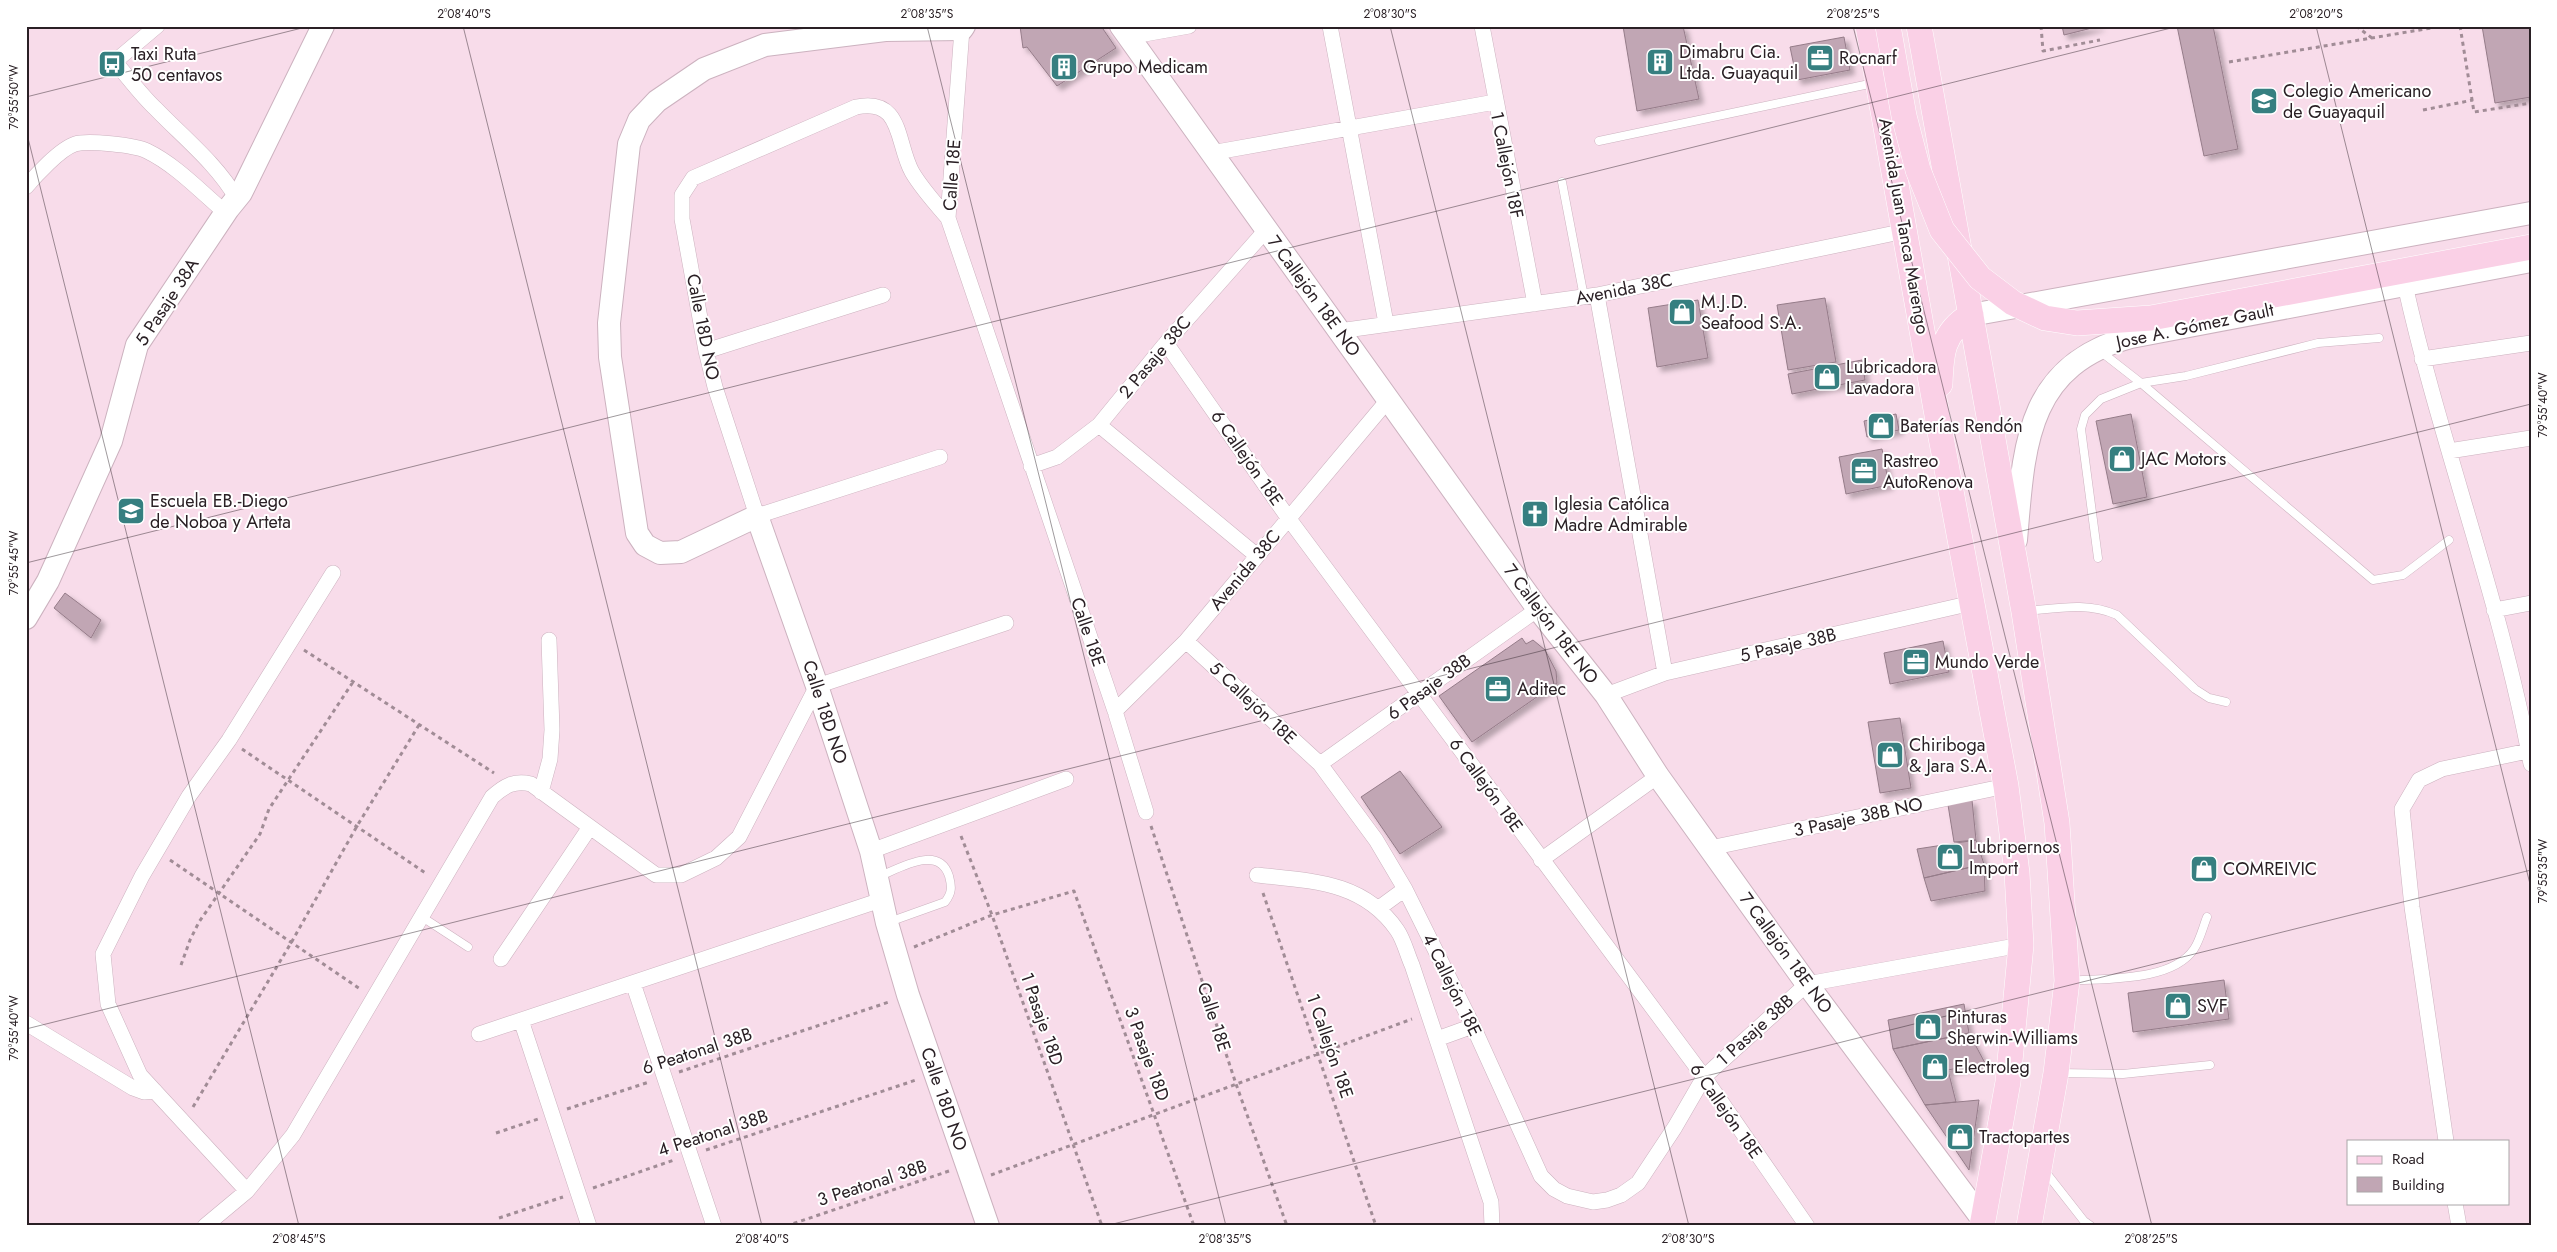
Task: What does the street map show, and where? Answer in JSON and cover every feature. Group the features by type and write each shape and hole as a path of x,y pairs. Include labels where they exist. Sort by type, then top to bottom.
{"main road":[{"name":"Avenida Juan Tanca Marengo","path":"1868,26 1940,432 2006,786 2017,872 2021,945 2008,1082 1983,1223"},
{"path":"1888,26 1904,116 1918,170 1942,230 1980,278 2013,303 2045,318 2077,323 2151,318 2531,248"},
{"path":"1919,26 2024,612 2058,822 2067,981 2056,1073 2029,1226"},
{"path":"1940,432 1941,357 1948,333 1970,314"}],"street":[{"path":"157,26 113,63 208,162 231,206"},
{"name":"5 Pasaje 38A","path":"26,618 48,581 111,441 137,345 231,206 323,26"},
{"path":"1124,32 1189,26"},
{"path":"1330,26 1351,127 1386,323"},
{"name":"1 Callejón 18F","path":"1482,26 1535,304"},
{"path":"940,457 758,516 681,552 660,553 645,545 637,533 610,357 609,322 629,144 639,120 657,101 704,69 765,45 885,30 963,28"},
{"name":"Calle 18E","path":"963,28 948,218 1115,711 1146,812"},
{"name":"7 Callejón 18E NO","path":"1124,32 1538,608 1606,695 1658,776 1807,984 1983,1223"},
{"path":"1211,153 1495,102"},
{"name":"Calle 18D NO","path":"948,218 926,193 911,170 892,117 882,108 869,104 856,107 694,178 682,195 682,219 706,351 715,387 871,851 895,954 988,1226"},
{"path":"26,187 57,157 75,144 119,144 147,151 185,178 231,206"},
{"path":"1970,314 2531,213"},
{"name":"2 Pasaje 38C","path":"1031,466 1057,457 1099,425 1166,343 1266,230"},
{"name":"Avenida 38C","path":"1339,331 1590,296 1905,231"},
{"name":"Jose A. Gómez Gault","path":"2014,561 2022,473 2031,430 2054,381 2097,348 2131,337 2531,261"},
{"path":"2406,285 2422,359 2519,697 2530,757 2442,769 2419,780 2402,810 2412,907 2446,1140"},
{"path":"706,351 883,295"},
{"path":"1590,296 1665,672"},
{"name":"6 Callejón 18E","path":"1166,343 1289,519 1704,1077 1807,1226"},
{"path":"2422,359 2531,343"},
{"name":"Avenida 38C","path":"1115,711 1186,641 1256,555 1289,519 1388,400"},
{"path":"1099,425 1256,555"},
{"path":"2449,451 2531,438"},
{"path":"247,1191 140,1075 108,1004 103,954 142,876 189,796 228,740 289,640 333,573"},
{"name":"5 Pasaje 38B","path":"1606,695 1665,672 1972,603"},
{"path":"2494,610 2531,603"},
{"name":"6 Pasaje 38B","path":"1320,764 1538,608"},
{"path":"205,1226 247,1191 293,1135 492,797 501,788 520,782 530,784 656,875 681,875 716,858 739,837 817,686 1006,623"},
{"path":"541,792 550,759 552,730 549,640"},
{"name":"5 Callejón 18E","path":"1186,641 1320,764"},
{"name":"4 Callejón 18E","path":"1320,764 1376,840 1405,889 1473,1026 1541,1176 1554,1189 1580,1200"},
{"path":"1541,860 1658,776"},
{"path":"871,851 1066,779"},
{"name":"3 Pasaje 38B NO","path":"1710,848 2006,786"},
{"path":"501,959 590,827"},
{"path":"1257,875 1318,882 1350,890 1378,908 1398,932 1437,1039 1491,1202 1492,1226"},
{"path":"1378,908 1405,889"},
{"path":"479,1034 881,900"},
{"name":"1 Pasaje 38B","path":"1580,1200 1607,1200 1621,1195 1638,1183 1675,1127 1704,1077 1807,984 2021,945"},
{"path":"633,983 714,1226"},
{"path":"521,1020 589,1226"},
{"path":"26,1023 133,1088 144,1092 156,1091"},
{"path":"1437,1039 1473,1026"},
{"path":"2455,1204 2458,1226"}],"lane":[{"path":"1599,141 1878,82"},
{"path":"1562,182 1590,296"},
{"path":"2098,558 2081,429 2085,415 2100,399 2141,383 2186,376 2318,342 2379,338"},
{"path":"2097,348 2141,383 2373,580 2403,575 2450,540"},
{"path":"2024,612 2081,606 2105,610 2117,615 2195,689 2210,698 2226,702"},
{"path":"876,877 925,859 934,859 942,863 947,870 952,884 950,895 945,902 887,922"},
{"path":"422,917 468,947"},
{"path":"2067,981 2156,974 2176,966 2193,950 2208,917"},
{"path":"2056,1073 2123,1074 2210,1064"},
{"path":"2040,1166 2084,1221 2091,1226"}],"path":[{"path":"2041,26 2044,51 2100,40"},
{"path":"2356,26 2372,38"},
{"path":"2228,62 2443,26"},
{"path":"2460,26 2474,112 2531,103"},
{"path":"2423,110 2473,100"},
{"path":"289,640 510,784"},
{"path":"181,965 190,940 219,893 260,834 269,808 353,682"},
{"path":"185,1122 357,826 419,724"},
{"path":"228,740 442,883"},
{"name":"Calle 18E","path":"1146,812 1236,1084 1287,1226"},
{"name":"1 Pasaje 18D","path":"955,821 992,915 1102,1226"},
{"path":"158,851 374,998"},
{"name":"1 Callejón 18E","path":"1257,875 1376,1226"},
{"name":"3 Pasaje 18D","path":"992,915 1074,891 1194,1226"},
{"path":"895,954 992,915"},
{"name":"6 Peatonal 38B","path":"496,1133 908,995"},
{"name":"3 Peatonal 38B","path":"786,1226 1072,1145 1428,1013"},
{"name":"4 Peatonal 38B","path":"499,1218 935,1073"}],"building":[{"name":"Grupo Medicam","path":"1020,26 1101,26 1116,48 1057,86 1027,47 1023,48"},
{"name":"Dimabru Cia. Ltda. Guayaquil","path":"1623,26 1683,26 1699,99 1637,111"},
{"path":"2062,26 2100,26 2064,35"},
{"path":"2177,26 2213,26 2238,149 2204,156"},
{"path":"2482,26 2531,26 2531,97 2495,103"},
{"name":"Rocnarf","path":"1844,37 1850,70 1797,80 1790,47"},
{"path":"1825,298 1836,362 1788,370 1777,305"},
{"path":"1698,300 1708,358 1657,367 1648,308"},
{"name":"Lubricadora Lavadora","path":"1862,360 1865,380 1792,394 1788,374"},
{"name":"Baterías Rendón","path":"1896,414 1899,430 1867,437 1864,421"},
{"name":"JAC Motors","path":"2131,414 2147,497 2113,504 2096,421"},
{"name":"Rastreo AutoRenova","path":"1882,449 1889,485 1846,494 1839,457"},
{"path":"65,593 101,620 91,638 54,608"},
{"name":"Aditec","path":"1522,638 1526,644 1533,640 1545,650 1556,671 1557,683 1472,742 1439,696"},
{"name":"Mundo Verde","path":"1943,641 1949,672 1890,684 1884,653"},
{"name":"Chiriboga & Jara S.A.","path":"1900,718 1911,788 1880,793 1868,722"},
{"path":"1400,771 1442,827 1400,854 1361,797"},
{"path":"1972,800 1976,840 1954,842 1948,805"},
{"name":"Lubripernos Import","path":"1976,840 1984,864 1924,878 1917,849"},
{"path":"1984,864 1985,891 1931,901 1924,878"},
{"name":"SVF","path":"2224,980 2229,1019 2133,1032 2128,993"},
{"name":"Pinturas Sherwin-Williams","path":"1964,1004 1969,1033 1893,1049 1888,1020"},
{"name":"Electroleg","path":"1969,1033 1985,1063 1948,1070 1956,1102 1925,1105 1893,1049"},
{"name":"Tractopartes","path":"1979,1100 1969,1170 1925,1105"}],"place":[{"name":"Rocnarf","path":"1820,58"},
{"name":"Dimabru Cia. Ltda. Guayaquil","path":"1660,62"},
{"name":"Taxi Ruta 50 centavos","path":"112,64"},
{"name":"Grupo Medicam","path":"1064,67"},
{"name":"Colegio Americano de Guayaquil","path":"2264,101"},
{"name":"M.J.D. Seafood S.A.","path":"1682,312"},
{"name":"Lubricadora Lavadora","path":"1827,377"},
{"name":"Baterías Rendón","path":"1881,426"},
{"name":"JAC Motors","path":"2122,459"},
{"name":"Rastreo AutoRenova","path":"1864,471"},
{"name":"Escuela EB.-Diego de Noboa y Arteta","path":"131,511"},
{"name":"Iglesia Católica Madre Admirable","path":"1535,514"},
{"name":"Mundo Verde","path":"1916,662"},
{"name":"Aditec","path":"1498,689"},
{"name":"Chiriboga & Jara S.A.","path":"1890,755"},
{"name":"Lubripernos Import","path":"1950,857"},
{"name":"COMREIVIC","path":"2204,869"},
{"name":"SVF","path":"2178,1006"},
{"name":"Pinturas Sherwin-Williams","path":"1928,1027"},
{"name":"Electroleg","path":"1935,1067"},
{"name":"Tractopartes","path":"1960,1137"}]}
